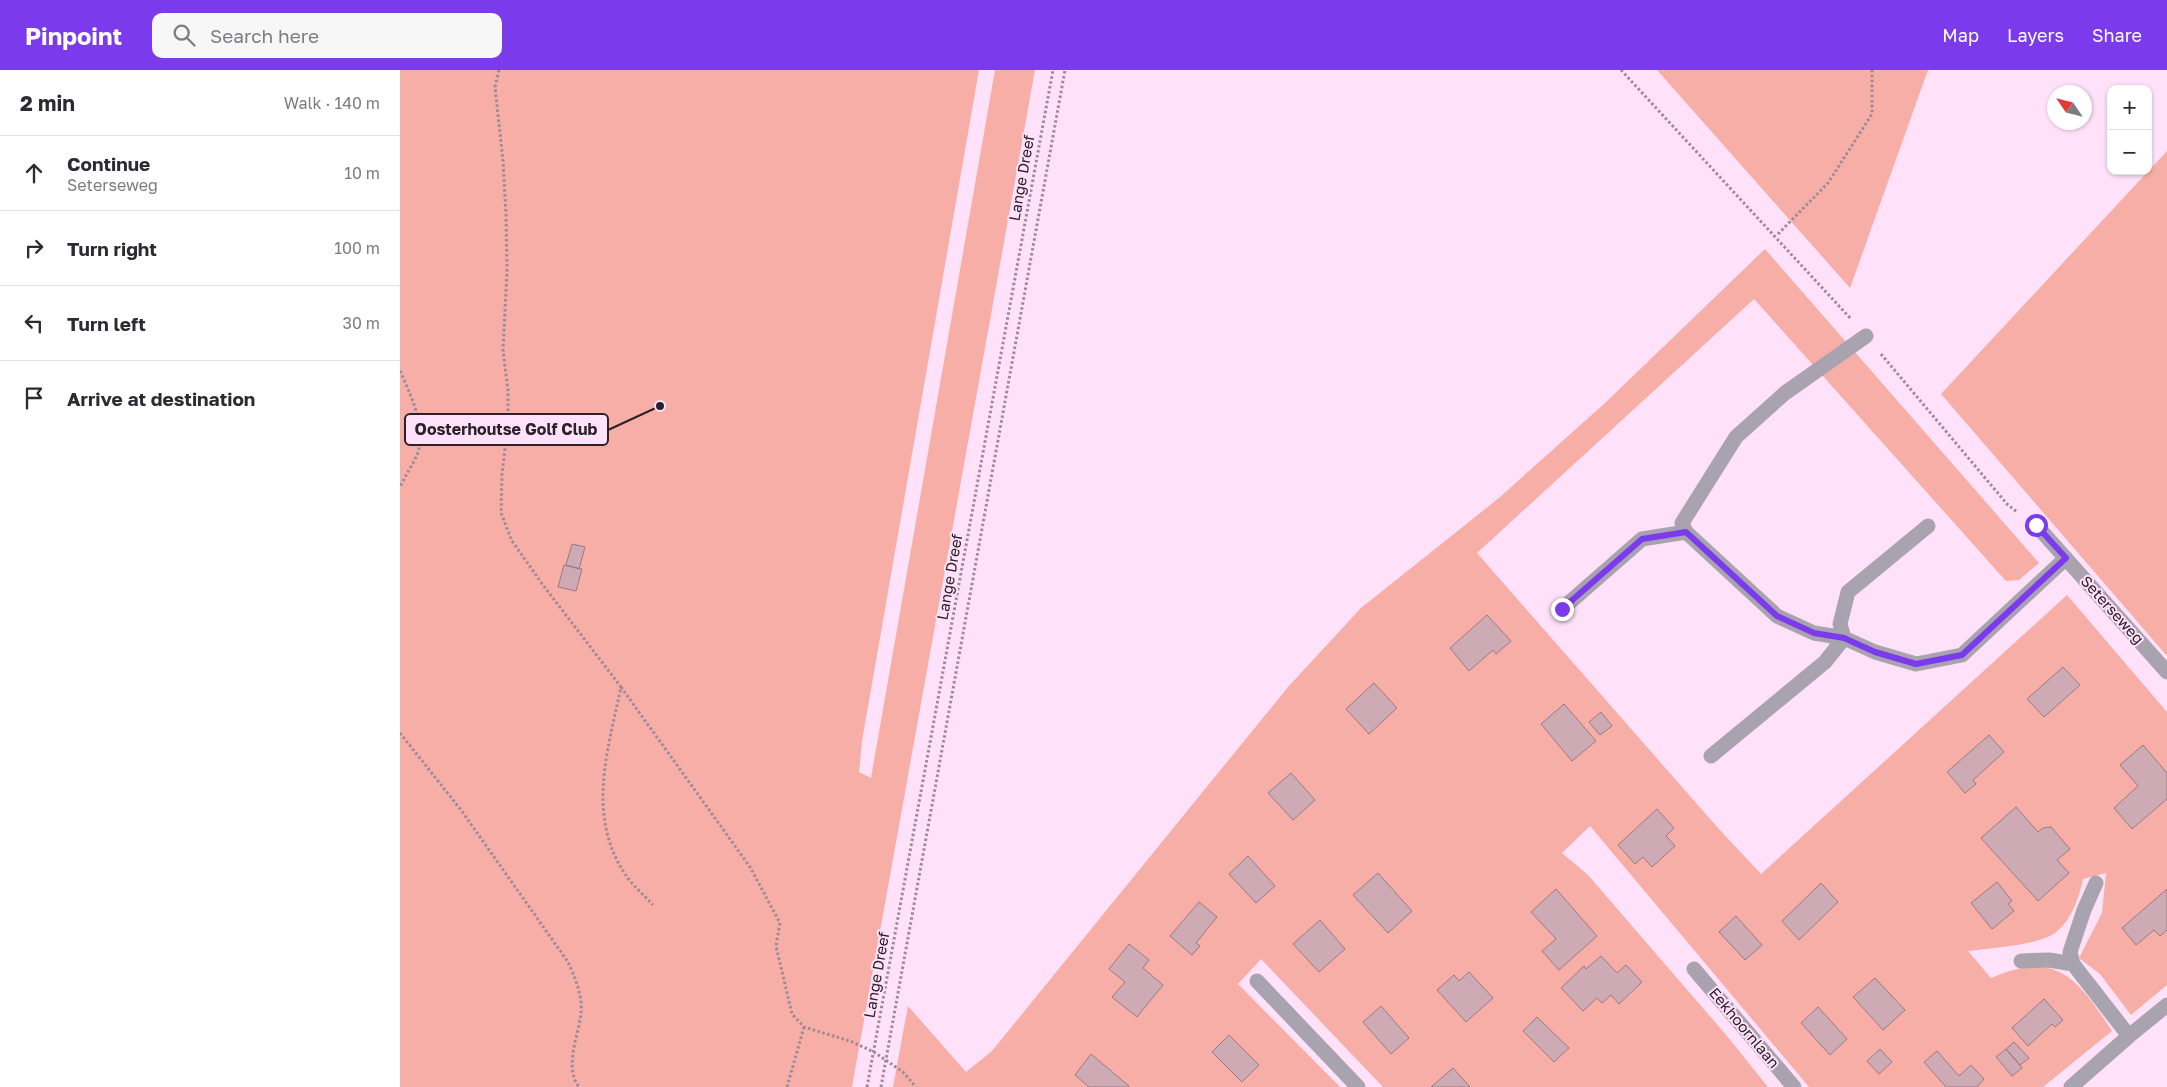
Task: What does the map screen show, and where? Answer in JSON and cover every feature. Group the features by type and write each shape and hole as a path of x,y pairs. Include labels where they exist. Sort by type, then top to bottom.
{"street":[{"path":"1866,336 1785,393 1736,437 1682,523 1686,532 1777,616 1814,633 1844,638 1875,652 1916,664 1962,655 2066,558"},
{"name":"Seterseweg","path":"2036,525 2167,672"},
{"path":"1844,638 1840,624 1848,592 1928,526"},
{"path":"1562,609 1642,539 1686,532"},
{"path":"1711,756 1825,662 1844,638"},
{"path":"2096,883 2084,910 2070,952 2073,964 2129,1036"},
{"path":"2021,960 2049,960 2073,964"},
{"name":"Eekhoornlaan","path":"1694,968 1794,1087"},
{"path":"1257,981 1358,1087"},
{"path":"2071,1087 2129,1036 2167,1006"}],"path":[{"path":"499,70 495,87 503,161 506,215 507,271 503,350 508,391 508,425 502,474 501,512 512,541 621,687 750,867 780,923 776,946 792,1014 804,1028 850,1041 874,1052 903,1072 916,1087"},
{"name":"Lange Dreef","path":"867,1087 1052,70"},
{"name":"Lange Dreef","path":"881,1087 1065,70"},
{"path":"1621,70 1866,336 2007,504 2036,525"},
{"path":"1778,234 1828,183 1872,114 1872,70"},
{"path":"400,371 410,393 420,428 417,453 400,487"},
{"path":"621,687 604,768 601,793 604,824 612,847 625,874 653,905"},
{"path":"400,733 461,810 568,962 576,979 582,1013 572,1060 575,1082 579,1087"},
{"path":"787,1087 804,1028"}],"shaded area":[{"path":"400,70 979,70 862,741 859,772 871,778 995,70 1035,70 852,1087 400,1087"},
{"path":"1657,70 1928,70 1850,288"},
{"path":"2167,151 2167,656 1941,394 2145,175 2152,175 2152,167"},
{"path":"1765,249 2039,563 2019,580 2006,581 1754,299 1477,553 1718,828 1761,874 2067,595 2167,712 2167,985 2131,1015 2100,974 2079,958 2102,913 2106,873 2083,879 2074,909 2066,922 2055,933 2026,943 1968,951 1991,978 2014,970 2033,967 2049,968 2064,974 2088,997 2112,1031 2043,1087 1809,1087 1590,826 1562,853 1588,875 1727,1036 1768,1087 1383,1087 1261,959 1238,984 1340,1087 893,1087 908,1006 966,1072 992,1051 1288,687 1361,608 1499,498 1605,403"}],"building":[{"path":"572,544 585,547 579,569 566,565"},
{"path":"564,565 582,569 576,591 558,587"},
{"path":"1487,615 1511,641 1496,654 1493,650 1469,671 1450,648"},
{"path":"2063,667 2080,685 2044,717 2027,699"},
{"path":"1374,683 1397,708 1369,734 1346,709"},
{"path":"1564,704 1596,741 1572,761 1541,724"},
{"path":"1601,712 1612,726 1600,735 1589,722"},
{"path":"1989,735 2004,752 1973,780 1976,784 1965,793 1947,772"},
{"path":"2143,745 2167,773 2167,799 2132,829 2114,808 2138,786 2120,765"},
{"path":"1291,773 1315,800 1293,820 1268,793"},
{"path":"2016,807 2038,832 2043,828 2051,827 2070,849 2057,860 2069,873 2038,901 1981,838"},
{"path":"1657,809 1674,828 1666,836 1675,846 1652,867 1643,857 1635,864 1618,845"},
{"path":"1248,856 1275,886 1256,903 1229,874"},
{"path":"1378,873 1412,911 1388,933 1353,895"},
{"path":"1997,882 2012,901 2008,904 2014,911 1992,929 1971,903"},
{"path":"1821,883 1838,902 1799,940 1782,921"},
{"path":"1556,889 1597,936 1559,970 1542,951 1556,939 1531,912"},
{"path":"2167,889 2167,930 2160,936 2154,930 2136,945 2122,928"},
{"path":"1199,902 1217,917 1196,943 1200,946 1192,955 1170,936"},
{"path":"1736,916 1762,945 1745,960 1719,932"},
{"path":"1320,920 1345,949 1319,972 1293,944"},
{"path":"1129,944 1149,960 1143,968 1163,985 1137,1017 1112,997 1125,982 1109,969"},
{"path":"1601,956 1617,973 1626,965 1642,982 1619,1004 1611,995 1602,1003 1597,998 1583,1011 1561,988 1584,966 1586,969"},
{"path":"1469,972 1493,998 1466,1022 1437,990 1454,975 1459,981"},
{"path":"1875,978 1905,1010 1883,1030 1853,997"},
{"path":"2044,999 2063,1020 2055,1027 2052,1024 2028,1046 2012,1028"},
{"path":"1381,1006 1409,1038 1391,1054 1363,1022"},
{"path":"1818,1007 1847,1039 1830,1055 1801,1023"},
{"path":"1537,1017 1569,1048 1554,1062 1523,1031"},
{"path":"1229,1035 1259,1065 1242,1082 1212,1052"},
{"path":"2014,1042 2029,1058 2020,1065 2006,1049"},
{"path":"1880,1049 1892,1062 1879,1074 1867,1061"},
{"path":"2006,1049 2022,1068 2012,1076 1996,1057"},
{"path":"1937,1051 1959,1076 1971,1065 1984,1079 1977,1087 1946,1087 1924,1062"},
{"path":"1091,1054 1129,1086 1089,1087 1075,1075"},
{"path":"1453,1068 1470,1087 1431,1087"}],"place":[{"name":"Oosterhoutse Golf Club","path":"660,406"}],"route":[{"path":"1562,609 1642,539 1686,532 1777,616 1814,633 1844,638 1875,652 1916,664 1962,655 2066,558 2036,525"}]}
